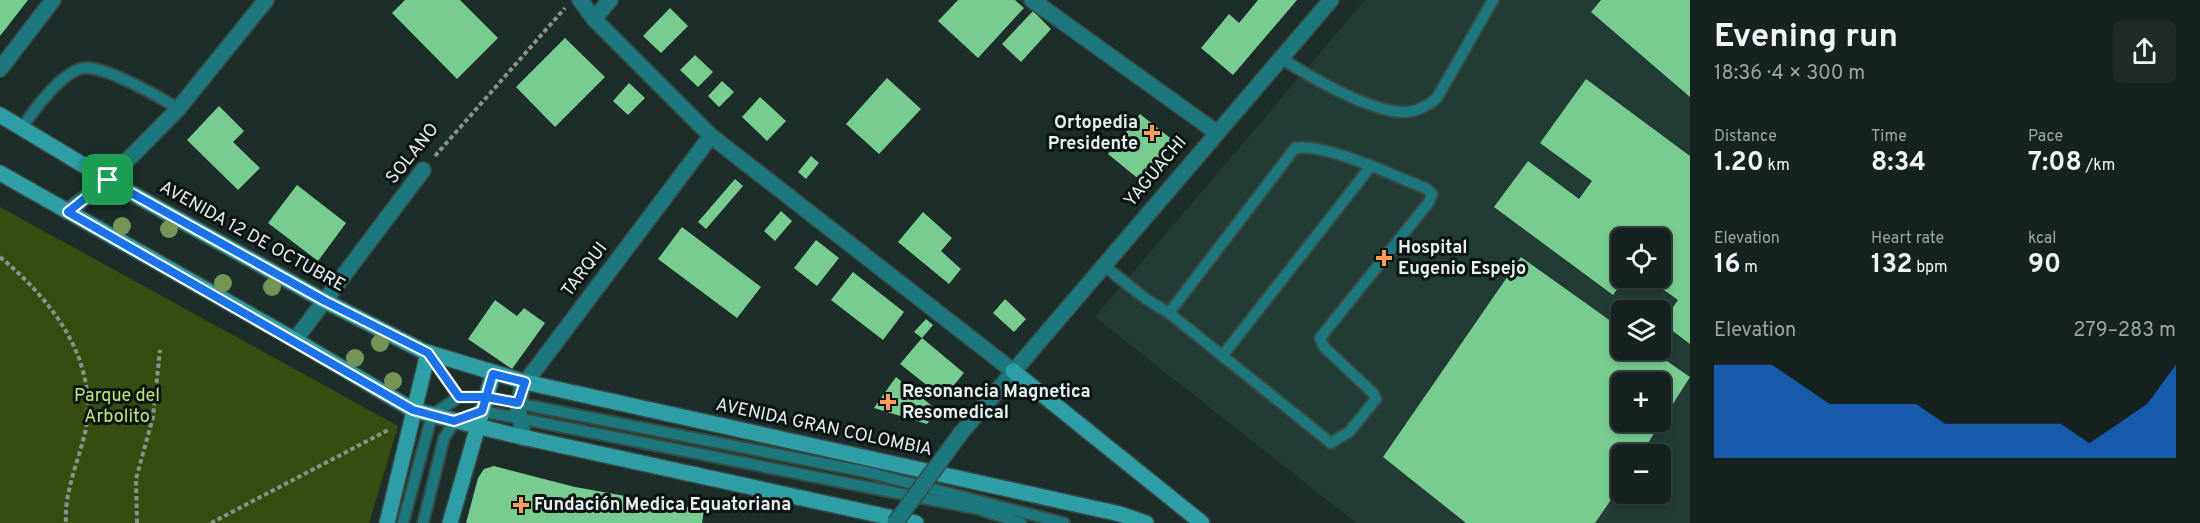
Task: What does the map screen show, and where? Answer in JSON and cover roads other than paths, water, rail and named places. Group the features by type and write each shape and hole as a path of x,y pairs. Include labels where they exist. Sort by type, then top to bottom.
{"main road":[{"name":"AVENIDA 12 DE OCTUBRE","path":"0,115 108,180 325,301 428,353 493,374"},
{"path":"0,173 295,340 413,410 524,438 916,523"},
{"path":"387,523 428,353"},
{"path":"1013,371 1202,523"},
{"path":"450,523 493,374"},
{"name":"AVENIDA GRAN COLOMBIA","path":"493,374 1146,523"}],"street":[{"path":"0,69 53,0"},
{"path":"68,212 108,180 178,109 266,0"},
{"path":"580,0 594,19 711,135 1013,371"},
{"path":"594,19 610,0"},
{"path":"1032,0 1216,132"},
{"name":"YAGUACHI","path":"895,523 961,433 1279,57 1331,0"},
{"name":"TARQUI","path":"524,438 518,403 525,382 711,135"},
{"name":"SOLANO","path":"295,340 423,170"}],"lane":[{"path":"1279,57 1320,83 1381,106 1404,112 1424,109 1437,98 1493,0"},
{"path":"22,128 38,103 73,72 88,67 127,82 178,109"},
{"path":"1103,265 1223,355 1331,443 1338,441 1349,432 1376,399 1373,393 1324,347 1320,338 1429,202 1432,194 1427,189 1371,166 1307,146 1295,148 1169,313"},
{"path":"1223,355 1371,166"},
{"path":"428,353 459,397 484,404 519,419 978,509 1021,523"},
{"path":"403,523 432,415 459,397"},
{"path":"423,523 444,438 454,421 484,404 518,403 867,472 1064,523"}],"place":[{"name":"Ortopedia Presidente","path":"1152,133"},
{"name":"Hospital Eugenio Espejo","path":"1384,258"},
{"name":"Resonancia Magnetica Resomedical","path":"888,402"},
{"name":"Fundación Medica Equatoriana","path":"521,505"}],"park label":[{"name":"Parque del Arbolito","path":"117,406"}]}
